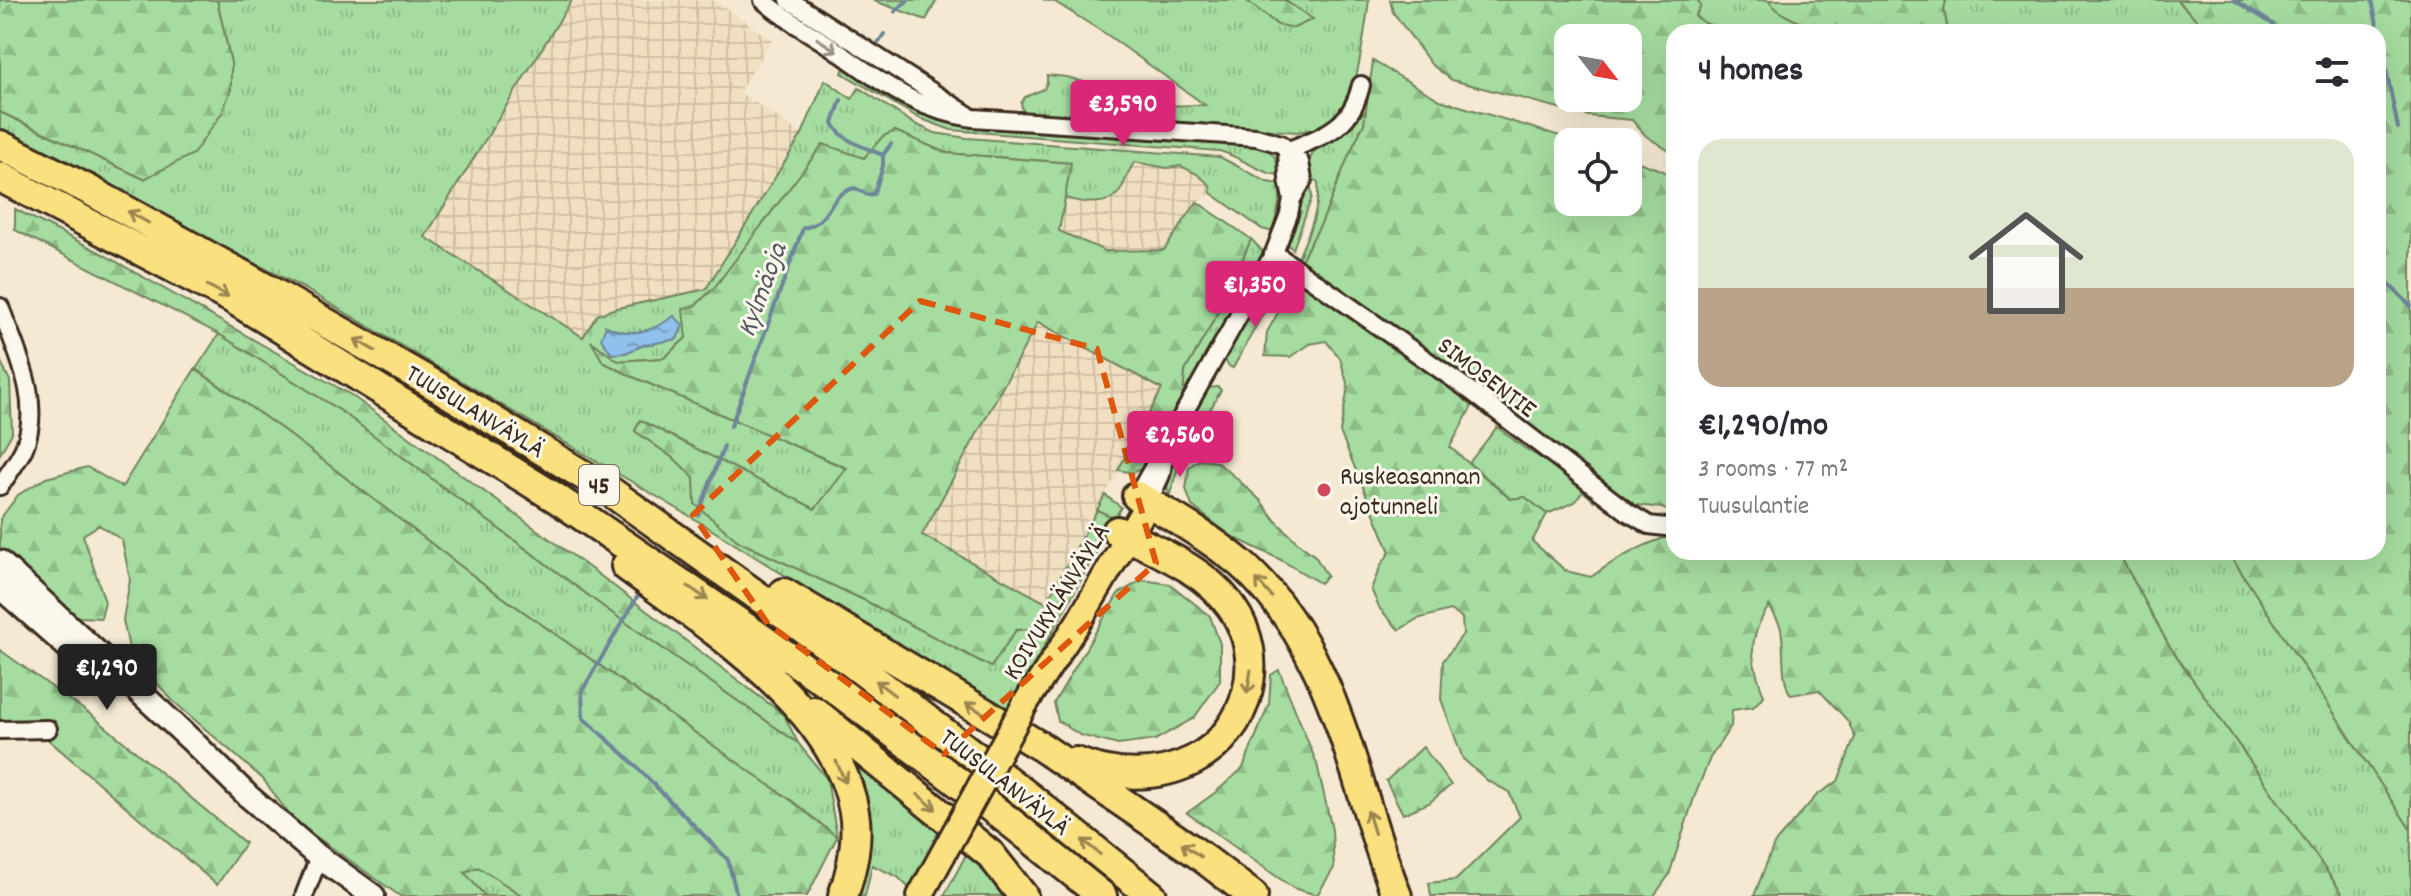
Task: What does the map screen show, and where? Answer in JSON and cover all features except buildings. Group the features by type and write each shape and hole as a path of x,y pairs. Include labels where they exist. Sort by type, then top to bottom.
{"highway":[{"name":"TUUSULANVÄYLÄ","path":"0,145 260,284 611,492 852,663 1029,797 1152,896"},
{"name":"TUUSULANVÄYLÄ","path":"0,177 233,299 570,506 834,688 1102,896"},
{"path":"424,415 686,610 861,747 1037,896"},
{"path":"611,492 1043,748 1198,854 1253,896"},
{"path":"1143,500 1211,541 1239,562 1270,595 1301,639 1332,701 1397,896"},
{"path":"1043,748 1098,771 1148,774 1194,760 1215,745 1243,707 1250,685 1252,659 1246,635 1233,608 1212,586 1192,572 1123,534"},
{"path":"778,683 810,719 832,753 847,785 855,812 855,848 843,896"},
{"path":"991,855 1023,896"}],"main road":[{"name":"KOIVUKYLÄNVÄYLÄ","path":"920,896 1025,704 1069,615 1143,500"},
{"path":"0,562 248,796 319,857 373,896"},
{"path":"0,587 185,751 248,796"}],"street":[{"path":"763,0 912,101 947,115 1256,137 1281,144 1287,151 1341,125 1351,113 1361,85"},
{"path":"789,0 973,118"},
{"name":"KOIVUKYLÄNVÄYLÄ","path":"1143,500 1161,475 1169,440 1274,253 1292,199 1303,180 1300,162 1287,151"},
{"name":"SIMOSENTIE","path":"1274,253 1472,392 1629,513 1649,525 1666,527"},
{"path":"0,307 22,366 31,407 30,428 24,449 0,486"},
{"path":"0,730 48,729"},
{"path":"304,896 319,857"}],"highlighted area":[{"path":"920,301 1097,349 1156,563 944,754 768,624 693,515"}],"shaded area":[{"path":"572,0 714,0 772,40 739,92 802,134 706,289 613,309 597,316 583,338 425,237"},
{"path":"1135,162 1167,168 1181,166 1211,185 1211,193 1197,202 1164,250 1105,251 1059,232 1065,198 1084,204 1119,192 1128,170"},
{"path":"1038,322 1163,389 1046,603 922,535"}],"green space":[{"path":"0,0 217,0 231,63 231,89 222,113 193,154 144,179 0,112"},
{"path":"217,0 572,0 425,237 583,337 597,315 706,289 802,134 825,80 852,99 859,88 913,123 935,133 1220,157 1267,182 1280,184 1280,199 1273,232 1262,229 1211,193 1210,185 1197,174 1181,166 1167,168 1135,162 1115,196 1094,203 1079,201 1065,198 1070,163 946,153 895,131 883,137 864,158 696,305 686,338 664,358 618,361 594,343 603,362 631,376 848,469 815,509 640,420 635,431 676,460 694,478 696,504 738,541 864,600 991,667 1016,630 1038,628 1110,516 1097,510 1105,495 1121,507 1007,714 688,515 305,289 0,131 0,112 144,179 231,63","holes":["674,316 677,339 644,345 625,353 606,326 624,332 642,332"]},
{"path":"872,0 937,0 926,20"},
{"path":"1043,0 1246,0 1278,25 1294,28 1312,19 1284,0 1369,0 1359,66 1342,114 1326,126 1297,132 1023,112 1021,103 1025,97 1044,89 1047,75 1067,77 1100,87 1147,106 1205,105 1109,36 1055,2"},
{"path":"1246,0 1284,0 1313,19 1294,28 1278,25"},
{"path":"1390,0 1697,0 1701,5 1695,16 1708,24 1666,24 1666,149 1646,136 1632,120 1574,112 1642,112 1642,24 1554,24 1554,107 1452,80 1431,64 1393,12"},
{"path":"1697,0 1768,0 1785,15 1806,24 1709,24 1695,16 1701,5"},
{"path":"1768,0 1946,0 1947,24 1805,24"},
{"path":"1946,0 2177,0 2202,24 1947,24"},
{"path":"2177,0 2411,0 2411,830 2233,560 2386,560 2386,24 2200,23"},
{"path":"1373,61 1440,100 1554,134 1554,216 1642,216 1642,163 1666,173 1666,510 1629,504 1300,262 1322,222 1364,124"},
{"path":"844,68 863,76 920,112 958,124 1261,146 1275,157 1280,175 1265,172 1219,151 951,130 919,118 842,73"},
{"path":"1367,109 1364,124 1322,222 1300,262 1298,258 1317,202 1318,182 1309,177 1310,159 1320,146 1352,125"},
{"path":"895,131 946,153 1071,163 1059,231 1105,251 1164,250 1197,202 1251,239 1225,300 1185,371 1183,395 1167,427 1142,468 1133,473 1118,470 1162,389 1038,322 922,535 1046,603 1097,510 1110,516 1049,619 1038,628 1016,630 991,667 864,600 738,541 695,504 694,478 676,460 635,431 640,420 815,509 847,468 631,376 603,362 591,341 618,361 664,358 686,338 683,309 696,305 714,288 823,144 864,158 883,136"},
{"path":"1307,186 1311,189 1312,197 1293,249 1288,245"},
{"path":"15,209 99,252 351,395 598,574 784,715 798,743 608,610 341,411 219,334 15,230"},
{"path":"1251,239 1265,254 1183,395 1185,371 1225,300"},
{"path":"1273,273 1281,281 1233,368 1230,367 1224,359"},
{"path":"1297,279 1438,377 1472,406 1450,447 1510,499 1525,497 1547,514 1532,541 1566,571 1591,577 1631,552 1666,538 1666,560 2122,560 2168,644 2344,896 1754,896 1774,844 1817,795 1838,781 1855,737 1848,721 1819,690 1791,695 1784,673 1781,629 1769,606 1757,630 1753,650 1764,696 1753,707 1732,710 1731,726 1710,758 1669,875 1654,896 1431,896 1429,883 1456,880 1520,817 1509,792 1488,781 1463,759 1441,699 1443,661 1463,634 1462,618 1450,610 1417,619 1399,630 1380,609 1371,589 1390,552 1340,432 1348,387 1340,358 1326,341 1310,344 1290,357 1265,356 1267,332"},
{"path":"219,334 341,411 608,610 798,743 827,779 837,837 792,801 484,584 282,429 196,369"},
{"path":"0,360 10,381 12,433 0,454"},
{"path":"195,369 282,429 484,584 792,801 837,837 807,896 523,896 478,867 464,872 485,896 400,896 294,821 263,779 173,701 130,653 123,620 130,580 122,540 99,525 83,535 105,602 101,618 78,617 0,554 0,519 18,495 46,478 87,467 122,487"},
{"path":"1218,387 1221,390 1177,471 1169,497 1167,484 1173,456 1208,388"},
{"path":"1497,427 1596,493 1594,501 1583,491 1575,502 1547,514 1525,497 1511,499 1469,463"},
{"path":"1199,460 1217,462 1234,476 1298,543 1315,556 1327,576 1320,583 1231,536 1192,506 1186,489 1189,467"},
{"path":"2122,560 2233,560 2411,830 2411,896 2344,896 2168,644"},
{"path":"1142,580 1170,584 1210,616 1220,644 1220,681 1194,718 1155,740 1118,745 1080,735 1058,721 1054,703 1118,594"},
{"path":"0,650 94,717 245,843 217,885 44,736 0,724"},
{"path":"1279,670 1317,764 1332,830 1334,868 1317,895 1293,888 1187,813 1243,768 1269,704 1271,675"},
{"path":"832,736 946,826 912,891 898,877 872,865 865,896 852,896"},
{"path":"1423,747 1451,785 1429,803 1403,814 1386,781"},
{"path":"969,849 1016,896 944,896"},
{"path":"479,867 523,896 485,896 463,872"}],"water":[{"path":"674,316 683,325 677,339 612,354 601,339 606,326 624,332 641,332"}],"waterway":[{"name":"Kylmäoja","path":"895,12 908,0"},
{"path":"2234,0 2273,24"},
{"path":"2372,0 2377,24"},
{"name":"Kylmäoja","path":"876,46 884,34"},
{"path":"2386,69 2398,128"},
{"name":"Kylmäoja","path":"731,426 803,228 820,220 846,191 855,188 868,195 874,194 883,166 883,155 855,143 837,130 833,123 841,100"},
{"path":"883,155 891,144"},
{"path":"2386,282 2411,306"},
{"name":"Kylmäoja","path":"698,515 724,446"},
{"name":"Kylmäoja","path":"640,592 582,691 583,718 626,756 728,860 737,896"}],"place":[{"name":"Ruskeasannan ajotunneli","path":"1324,490"}]}
